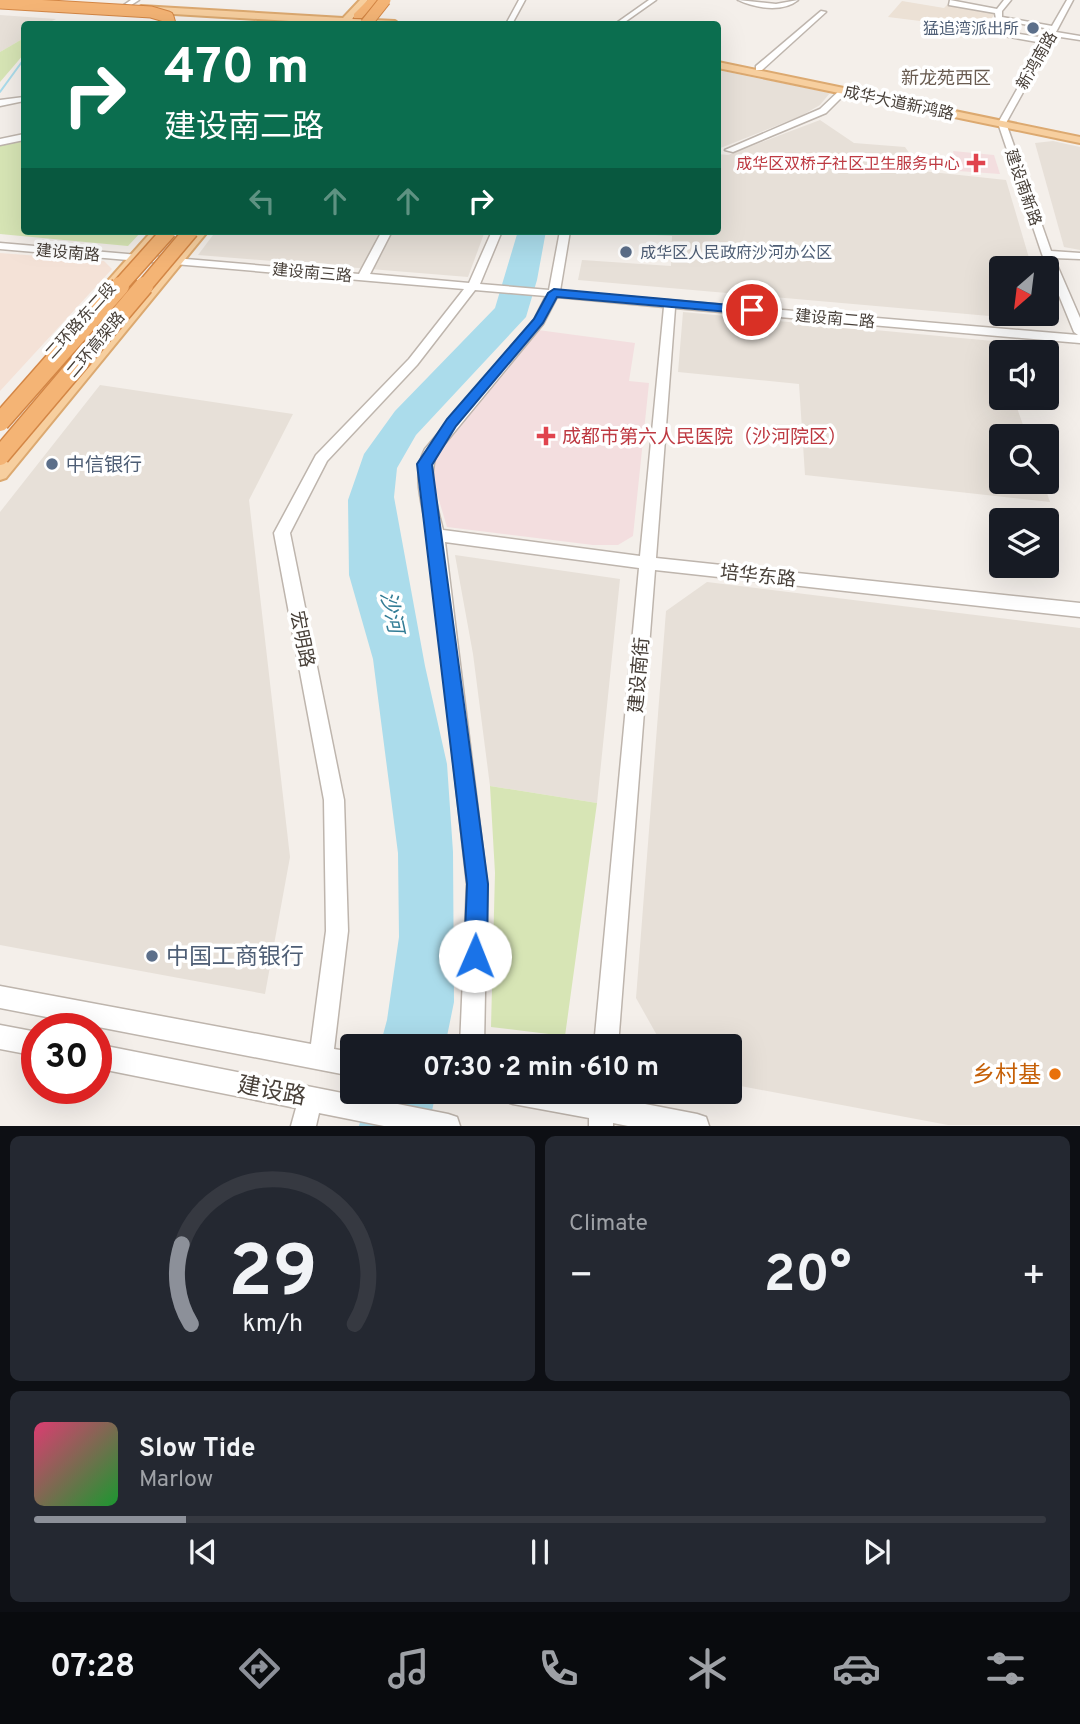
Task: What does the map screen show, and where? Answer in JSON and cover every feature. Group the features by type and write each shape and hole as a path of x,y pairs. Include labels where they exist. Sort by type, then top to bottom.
{"highway":[{"path":"349,21 373,0"},
{"path":"372,21 385,0"},
{"path":"0,5 139,14 157,17 161,21"},
{"path":"0,5 151,12 168,17 171,21"},
{"name":"二环高架路","path":"0,422 165,235"},
{"name":"二环高架路","path":"0,456 188,235"}],"main road":[{"path":"348,21 364,0"},
{"path":"373,21 391,0"},
{"path":"0,5 20,1 317,21"},
{"path":"0,5 256,21"},
{"name":"成华大道新鸿路","path":"721,62 759,68 1080,137"},
{"name":"成华大道新鸿路","path":"721,63 844,91 1002,121"},
{"name":"二环路东二段","path":"0,410 156,235"},
{"name":"二环路东二段","path":"0,474 199,235"}],"street":[{"path":"123,8 136,0"},
{"path":"511,21 522,0"},
{"path":"622,21 653,0"},
{"path":"741,0 778,6 790,4 795,0"},
{"path":"953,0 951,4 999,11"},
{"path":"1008,0 999,11 998,18 1051,34"},
{"name":"新鸿南路","path":"1002,121 1070,0"},
{"path":"759,68 823,12"},
{"path":"941,23 1080,38"},
{"path":"730,150 823,111 844,91"},
{"path":"0,103 21,100"},
{"name":"建设南新路","path":"1002,121 1047,254 1080,332"},
{"path":"0,142 21,138"},
{"path":"363,277 385,235"},
{"name":"宏明路","path":"321,1058 337,931 334,800 282,533 321,458 481,287 496,235"},
{"path":"472,1034 477,884 436,535 425,480 425,464 430,452 452,422 531,331 550,293 564,235"},
{"name":"建设南路","path":"0,246 136,258"},
{"path":"1047,254 1080,256"},
{"name":"建设南三路","path":"136,258 481,287"},
{"path":"481,287 550,293"},
{"name":"建设南二路","path":"550,293 1080,339"},
{"name":"建设南街","path":"607,1034 670,303"},
{"name":"培华东路","path":"436,535 648,563 1080,610"},
{"name":"建设路","path":"0,997 340,1062"},
{"path":"0,1037 21,1041"},
{"name":"建设路","path":"112,1059 443,1125"},
{"path":"303,1125 311,1098"},
{"path":"579,1104 697,1125"}],"shaded area":[{"path":"902,1 944,8 948,4 996,12 984,29 888,17"},
{"path":"0,15 56,19 21,21 21,40 0,52"},
{"path":"721,71 830,93 820,105 801,116 721,148"},
{"path":"820,120 854,143 905,147 922,171 1006,180 1028,256 989,256 989,316 578,280 582,260 671,266 672,236 655,235 721,235 721,154 728,155"},
{"path":"1053,141 1080,147 1080,250 1064,247 1035,143"},
{"name":"成华区双桥子社区卫生服务中心","path":"953,151 994,155 1000,174 958,171"},
{"path":"213,235 484,235 468,277 198,255"},
{"path":"0,253 104,261 112,269 0,391"},
{"path":"683,312 989,341 989,410 1018,410 1023,424 989,424 989,494 1047,494 1050,502 805,475 799,384 678,372"},
{"name":"成都市第六人民医院（沙河院区）","path":"538,330 635,343 629,381 649,383 633,536 618,545 593,545 447,527 432,477 432,463 439,449"},
{"path":"100,385 293,414 249,500 290,857 265,994 0,945 0,512"},
{"path":"455,555 620,579 597,803 490,786 473,654"},
{"path":"707,582 1080,628 1080,1125 948,1125 742,1086 742,1034 656,1034 636,998 666,611"}],"green space":[{"path":"21,40 21,58 0,82 0,52"},
{"path":"21,139 21,235 138,235 128,246 0,234 0,144"},
{"path":"490,786 597,803 565,1034 491,1027 495,873"}],"water":[{"name":"沙河","path":"517,235 545,235 537,280 526,317 416,435 397,468 394,497 425,666 447,764 453,852 454,1002 447,1034 383,1034 399,937 398,853 373,659 349,575 348,500 364,454 395,411 495,308"},
{"path":"365,1104 433,1104 429,1125 359,1126"}],"waterway":[{"path":"0,92 21,63"}],"place":[{"name":"猛追湾派出所","path":"1033,28"},
{"name":"成华区双桥子社区卫生服务中心","path":"976,163"},
{"name":"成华区人民政府沙河办公区","path":"626,252"},
{"name":"成都市第六人民医院（沙河院区）","path":"546,436"},
{"name":"中信银行","path":"52,464"},
{"name":"中国工商银行","path":"152,956"},
{"name":"乡村基","path":"1055,1074"}],"district":[{"name":"新龙苑西区","path":"946,78"}],"route":[{"path":"475,956 477,884 436,535 425,480 425,464 430,452 452,422 539,321 554,293 752,310"}]}
